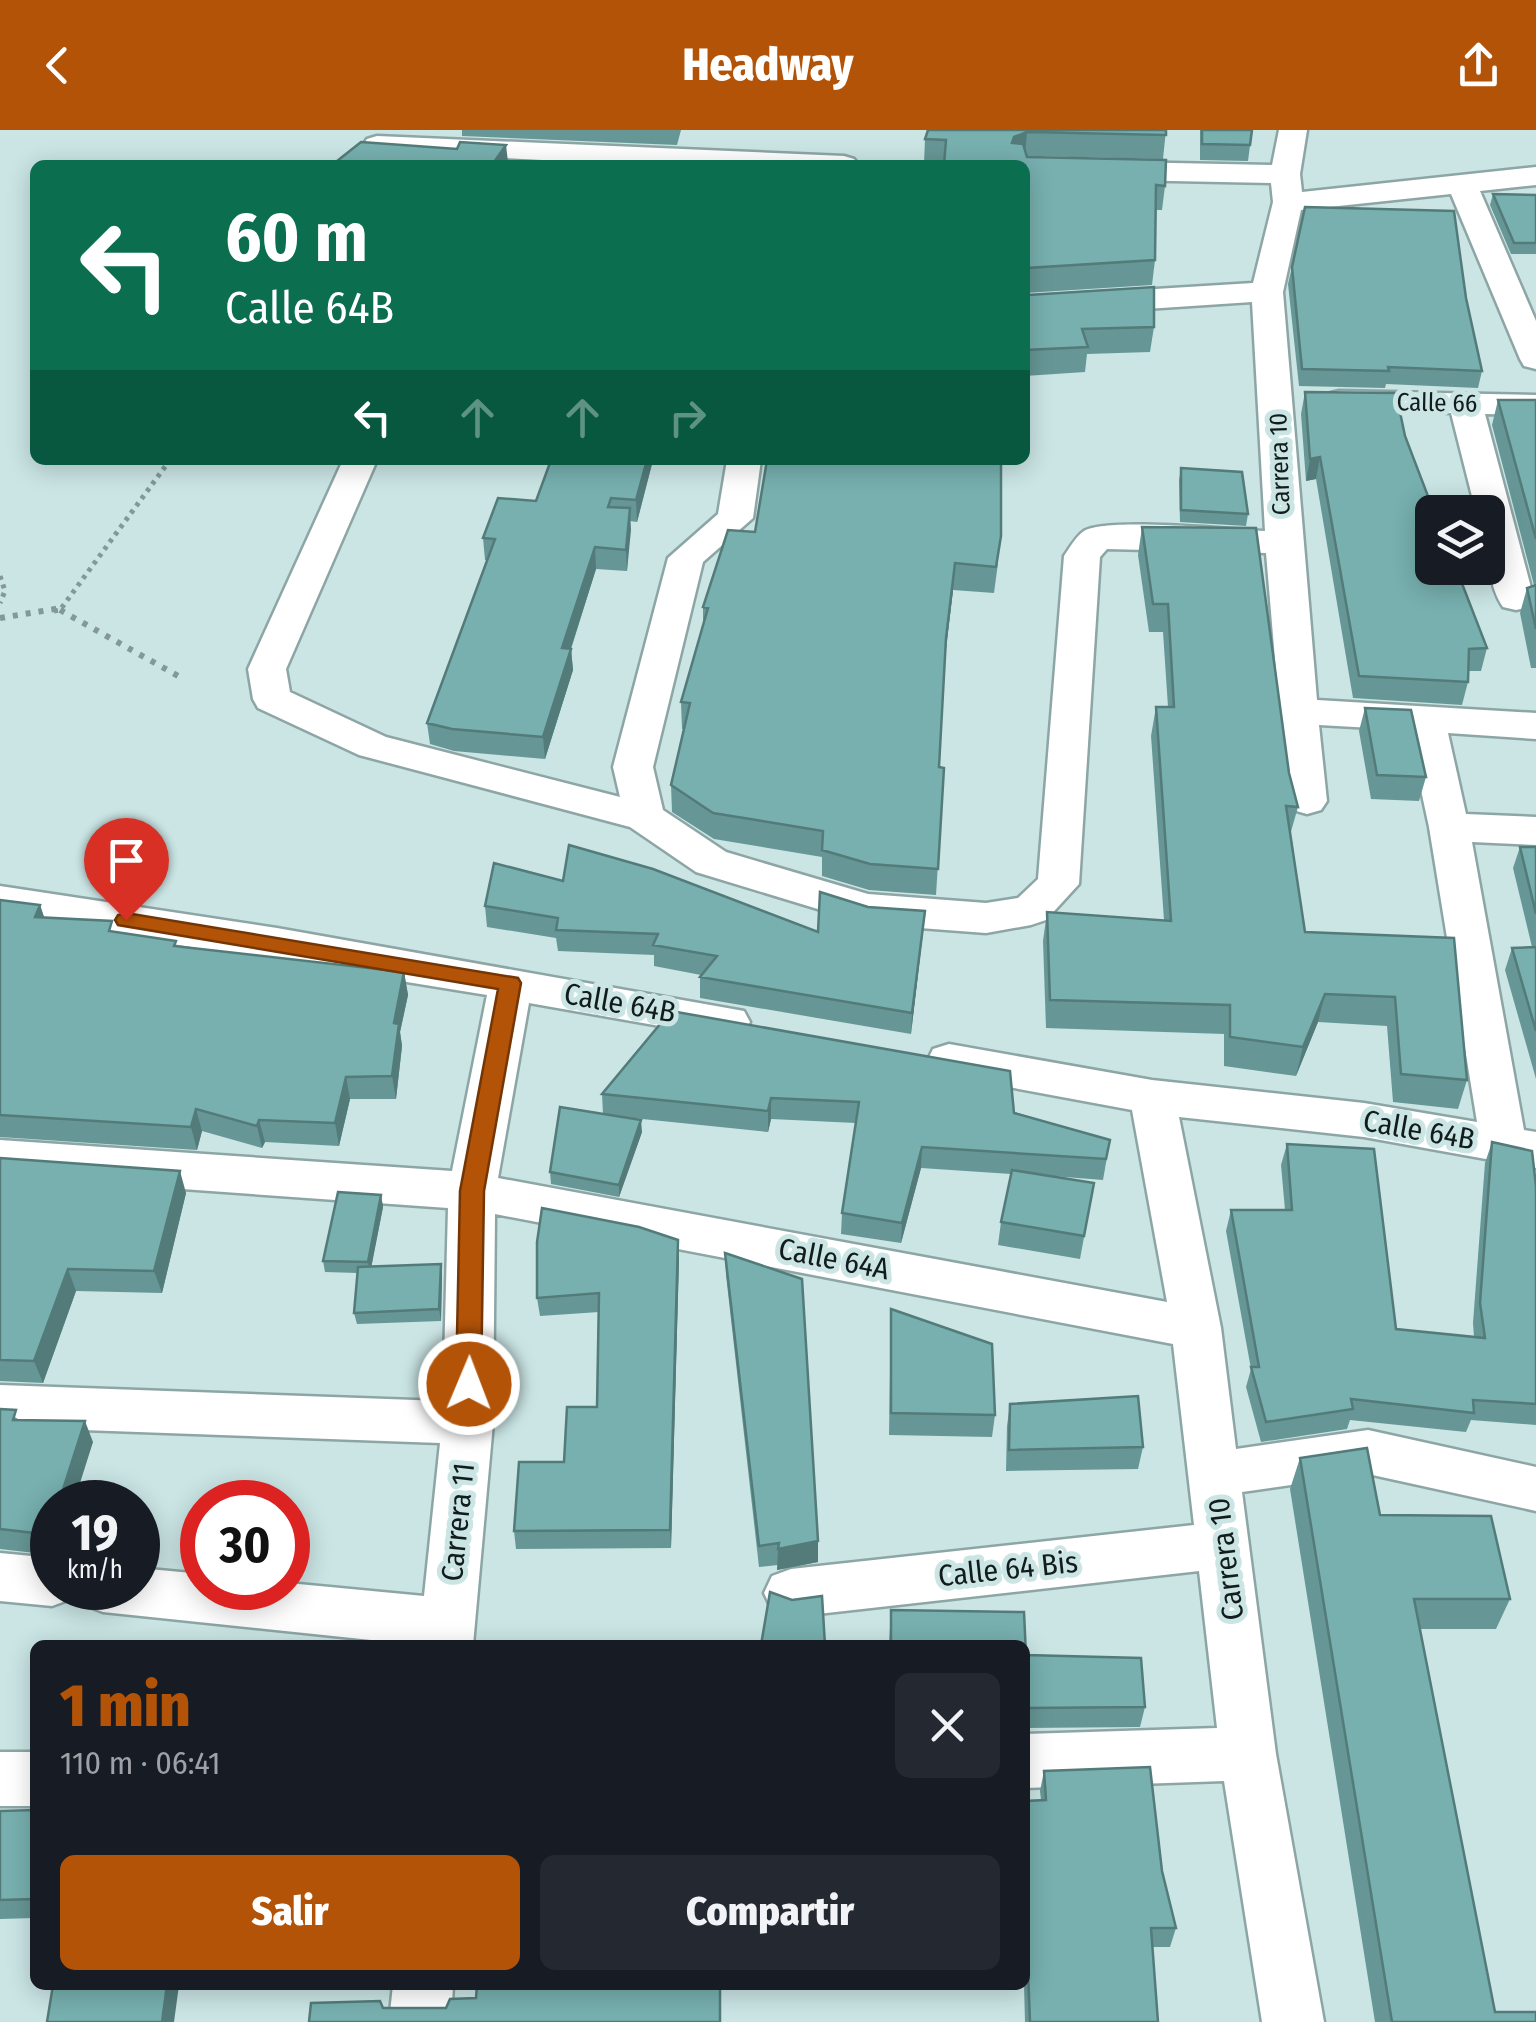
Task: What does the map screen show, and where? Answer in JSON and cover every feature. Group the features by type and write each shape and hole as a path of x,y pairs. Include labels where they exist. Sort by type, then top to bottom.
{"street":[{"name":"Carrera 10","path":"1293,130 1287,188 1267,292 1278,400 1283,543 1307,800"},
{"path":"364,144 730,160"},
{"path":"1030,169 1287,188 1462,184 1536,176"},
{"path":"1462,184 1536,360"},
{"path":"1499,274 1536,274"},
{"path":"1030,307 1267,292"},
{"name":"Calle 66","path":"1278,400 1536,405"},
{"path":"1465,404 1516,598"},
{"path":"358,465 267,669 272,699 373,746 644,817 711,862 868,910 986,918 1031,910 1058,884 1082,556 1096,539 1133,536 1283,543"},
{"path":"644,817 633,767 686,558 734,518 743,465"},
{"path":"1301,711 1536,726"},
{"path":"1426,719 1520,1148"},
{"path":"1449,827 1536,831"},
{"name":"Calle 64B","path":"0,901 763,1028"},
{"name":"Carrera 11","path":"447,1634 468,1423 472,1191 510,983"},
{"name":"Calle 64B","path":"899,1052 1152,1097 1364,1120 1520,1148"},
{"name":"Carrera 10","path":"1152,1097 1196,1328 1248,1754 1293,2022"},
{"path":"0,1158 472,1191"},
{"name":"Calle 64A","path":"472,1191 1196,1328"},
{"path":"0,1406 468,1423"},
{"path":"1216,1474 1368,1452 1536,1488"},
{"name":"Calle 64 Bis","path":"791,1593 1225,1545"},
{"path":"0,1577 30,1580"},
{"path":"160,1596 447,1634"},
{"path":"1030,1760 1248,1754"},
{"path":"0,1779 30,1779"},
{"path":"420,2022 423,1990"}],"path":[{"path":"60,610 166,465"},
{"path":"0,576 5,591 0,603"},
{"path":"0,618 60,610 180,678"}],"building":[{"path":"928,130 1166,130 1166,135 1027,132 1014,137 1012,143 1023,144 1027,157 1166,160 1165,186 1156,185 1155,260 1030,268 1030,160 944,160 946,140 925,139"},
{"path":"1202,130 1252,130 1250,145 1202,144"},
{"path":"361,142 457,149 460,142 506,145 496,160 338,160"},
{"path":"1493,194 1536,195 1536,243 1514,243"},
{"path":"1305,207 1454,211 1466,298 1482,371 1302,369 1292,267"},
{"path":"1154,287 1154,327 1082,329 1088,347 1030,350 1030,295"},
{"path":"1305,392 1396,393 1405,436 1428,495 1415,495 1415,585 1463,585 1487,648 1469,649 1468,682 1359,676 1320,457 1310,459"},
{"path":"1498,400 1536,400 1536,539"},
{"path":"549,465 646,465 636,500 611,498 608,507 630,508 626,550 595,547 562,648 571,649 543,737 427,723 495,539 483,538 498,498 536,501"},
{"path":"766,465 1001,465 1001,536 996,567 955,563 946,638 938,869 870,864 822,850 823,831 713,813 671,785 690,703 681,702 708,608 703,607 728,530 755,532"},
{"path":"1181,468 1242,472 1248,514 1181,510"},
{"path":"1142,527 1256,528 1289,773 1298,807 1286,806 1305,932 1454,938 1467,1080 1401,1074 1395,997 1325,994 1303,1047 1230,1037 1230,1005 1050,1000 1047,912 1171,921 1156,707 1174,707 1168,604 1153,604"},
{"path":"1536,585 1536,629 1527,588"},
{"path":"1365,708 1411,710 1426,777 1377,775"},
{"path":"569,845 653,869 818,932 820,892 868,907 925,911 912,1013 700,977 717,956 653,945 658,934 556,930 558,918 485,906 494,863 563,881"},
{"path":"1520,847 1536,847 1536,914"},
{"path":"0,900 40,905 35,917 112,921 109,931 176,941 174,946 404,972 394,1023 399,1024 392,1076 346,1077 335,1123 259,1120 257,1126 196,1109 191,1127 0,1115"},
{"path":"1536,947 1536,1031 1512,948"},
{"path":"671,1011 1010,1071 1014,1113 1110,1140 1106,1159 922,1147 902,1223 842,1213 859,1102 771,1098 768,1111 602,1094"},
{"path":"560,1107 641,1120 619,1185 550,1172"},
{"path":"1492,1142 1532,1151 1536,1186 1536,1404 1473,1400 1474,1413 1351,1399 1353,1409 1266,1422 1251,1367 1259,1367 1231,1210 1292,1210 1287,1144 1374,1149 1396,1329 1485,1338 1480,1303"},
{"path":"0,1158 180,1171 154,1271 68,1269 34,1361 0,1360"},
{"path":"1012,1170 1094,1183 1084,1236 1001,1222"},
{"path":"338,1192 381,1195 368,1262 323,1261"},
{"path":"542,1208 639,1227 678,1240 670,1530 514,1531 519,1462 564,1462 567,1407 597,1407 599,1293 537,1298 537,1242"},
{"path":"725,1253 802,1279 818,1541 778,1549 779,1543 759,1546"},
{"path":"441,1264 439,1309 354,1313 358,1267"},
{"path":"891,1309 992,1344 995,1415 891,1413"},
{"path":"1138,1396 1143,1447 1009,1450 1010,1404"},
{"path":"0,1409 16,1410 13,1420 85,1421 66,1480 30,1480 30,1532 0,1529"},
{"path":"1367,1448 1380,1515 1491,1516 1510,1599 1414,1599 1495,2012 1536,2012 1536,2022 1392,2022 1300,1458"},
{"path":"770,1592 792,1600 822,1596 825,1640 762,1640"},
{"path":"891,1610 1024,1612 1025,1640 891,1640"},
{"path":"1030,1655 1141,1658 1145,1707 1030,1708"},
{"path":"1150,1767 1162,1871 1176,1928 1151,1928 1158,2022 1030,2022 1030,1801 1046,1800 1044,1771"},
{"path":"30,1810 30,1899 0,1900 0,1811"},
{"path":"52,1990 166,1990 162,2022 47,2022"},
{"path":"477,1990 720,1990 720,2022 309,2022 311,2003 380,2001 383,2008 446,2008 450,1999 476,1998"}],"route":[{"path":"126,920 510,983 472,1191 469,1384"}]}
